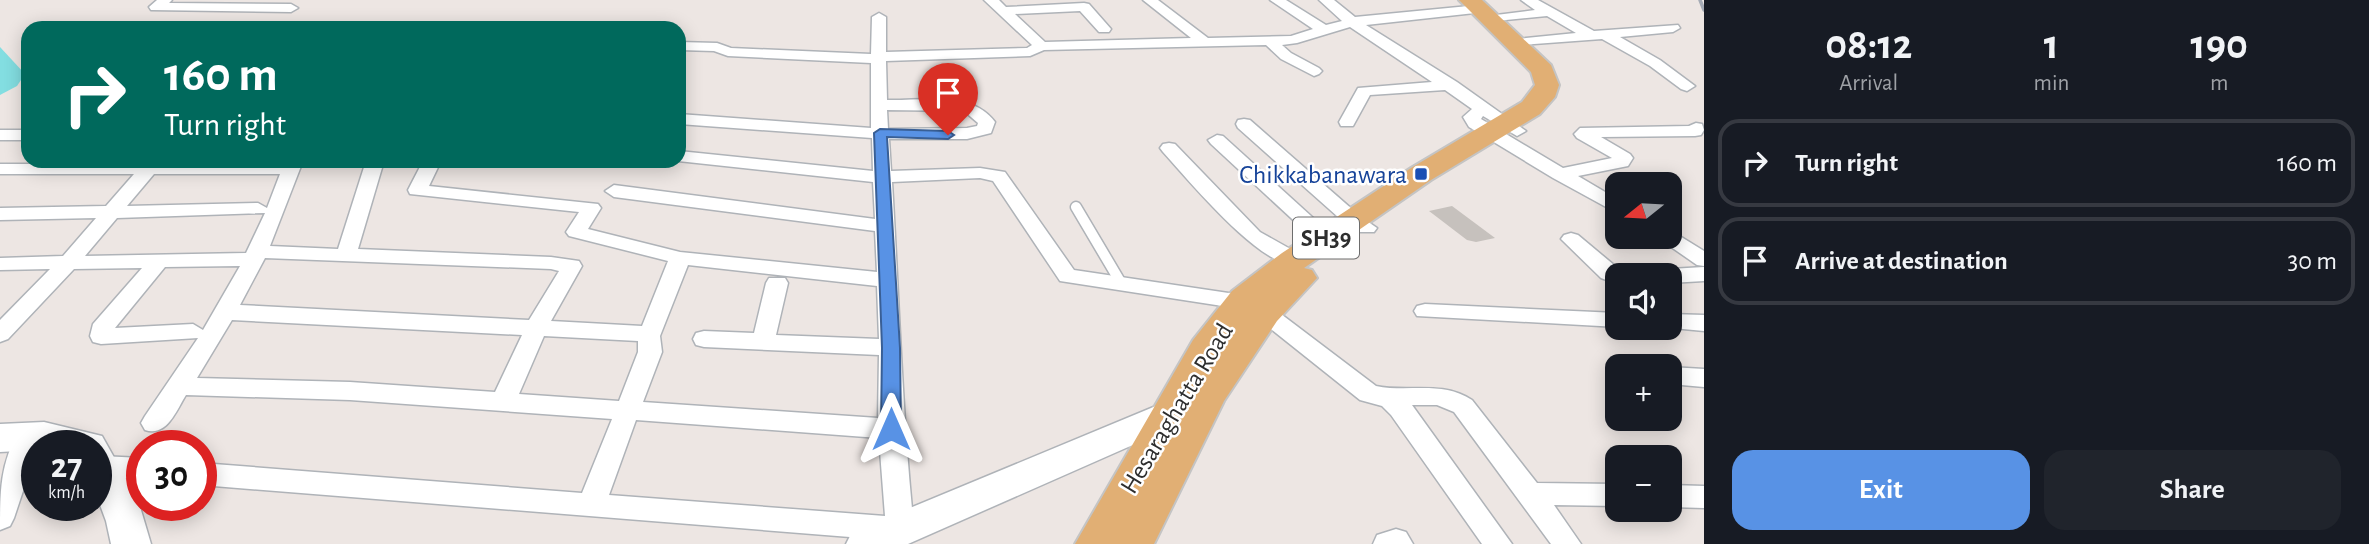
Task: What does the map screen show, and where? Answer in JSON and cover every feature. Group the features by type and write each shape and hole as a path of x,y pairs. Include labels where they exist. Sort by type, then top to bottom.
{"main road":[{"path":"1493,15 1561,77 1562,94 1555,105 1499,126"},
{"path":"1141,538 1181,419 1208,395 1253,307 1300,277 1360,224 1499,126 1531,108 1542,97 1547,85 1542,70 1493,15"},
{"name":"Hesaraghatta Road","path":"1253,307 1294,260 1325,239 1360,224"},
{"name":"Hesaraghatta Road","path":"1098,544 1121,501 1181,419"}],"street":[{"path":"165,0 156,7 231,4 291,8"},
{"path":"990,0 1041,46"},
{"path":"1150,0 1206,43"},
{"path":"1277,0 1324,30"},
{"path":"1326,0 1352,22 1451,85 1559,174 1605,200"},
{"path":"1528,0 1552,17 1597,34 1655,63 1687,86"},
{"path":"1003,11 1084,7 1104,29"},
{"path":"1493,15 1597,34 1673,28"},
{"path":"686,46 717,47 728,52 879,58 1030,52 1041,46 1292,40 1352,22 1493,15 1552,17"},
{"path":"879,17 879,105 891,348 891,429 900,529"},
{"path":"1270,41 1286,56 1314,71"},
{"path":"1347,122 1364,91 1451,85"},
{"path":"686,119 880,133 970,135 985,130 987,122 967,106 879,105"},
{"path":"1244,124 1360,224"},
{"path":"1559,174 1622,162 1624,158 1583,134 1586,132 1695,131 1696,128"},
{"path":"0,135 21,135"},
{"path":"1217,139 1325,239"},
{"path":"1169,148 1253,236 1294,260"},
{"path":"686,157 883,177 980,173 999,176 1067,276 1253,307 1369,394 1390,398 1441,396 1454,399 1567,544"},
{"path":"0,169 38,168"},
{"path":"0,334 68,263 150,168"},
{"path":"154,423 180,387 257,255 292,168"},
{"path":"346,255 374,168"},
{"path":"428,168 417,190 592,208 576,232 680,258 888,280"},
{"path":"614,191 885,226"},
{"path":"0,214 258,209"},
{"path":"1571,239 1605,270"},
{"path":"1682,245 1704,260"},
{"path":"0,264 159,261 257,255 346,255 572,266 536,328 503,402"},
{"path":"591,505 650,352 649,336 680,258"},
{"path":"159,261 107,322 101,336 193,332"},
{"path":"1682,275 1704,274"},
{"path":"763,342 777,283"},
{"path":"1425,311 1605,319"},
{"path":"225,312 634,332 649,336"},
{"path":"1682,322 1704,323"},
{"path":"704,340 891,348"},
{"path":"1682,377 1704,378"},
{"path":"180,387 350,391 891,429"},
{"path":"1390,398 1498,544"},
{"path":"866,544 1181,419"},
{"path":"0,518 14,437"},
{"path":"217,475 900,529"},
{"path":"112,490 129,524 131,544"},
{"path":"1529,494 1605,495"},
{"path":"1682,496 1704,497"},
{"path":"1121,501 1141,538"},
{"path":"1387,544 1396,541 1398,544"}],"lane":[{"path":"1076,207 1121,283"}],"water":[{"path":"0,47 21,70 21,80 17,86 0,95"}],"building":[{"path":"1452,206 1495,238 1476,242 1467,240 1429,211"}],"railway":[{"path":"1700,0 1704,10"}],"place":[{"name":"Chikkabanawara","path":"1421,174"}],"route":[{"path":"891,429 891,348 880,133 948,135"}]}
